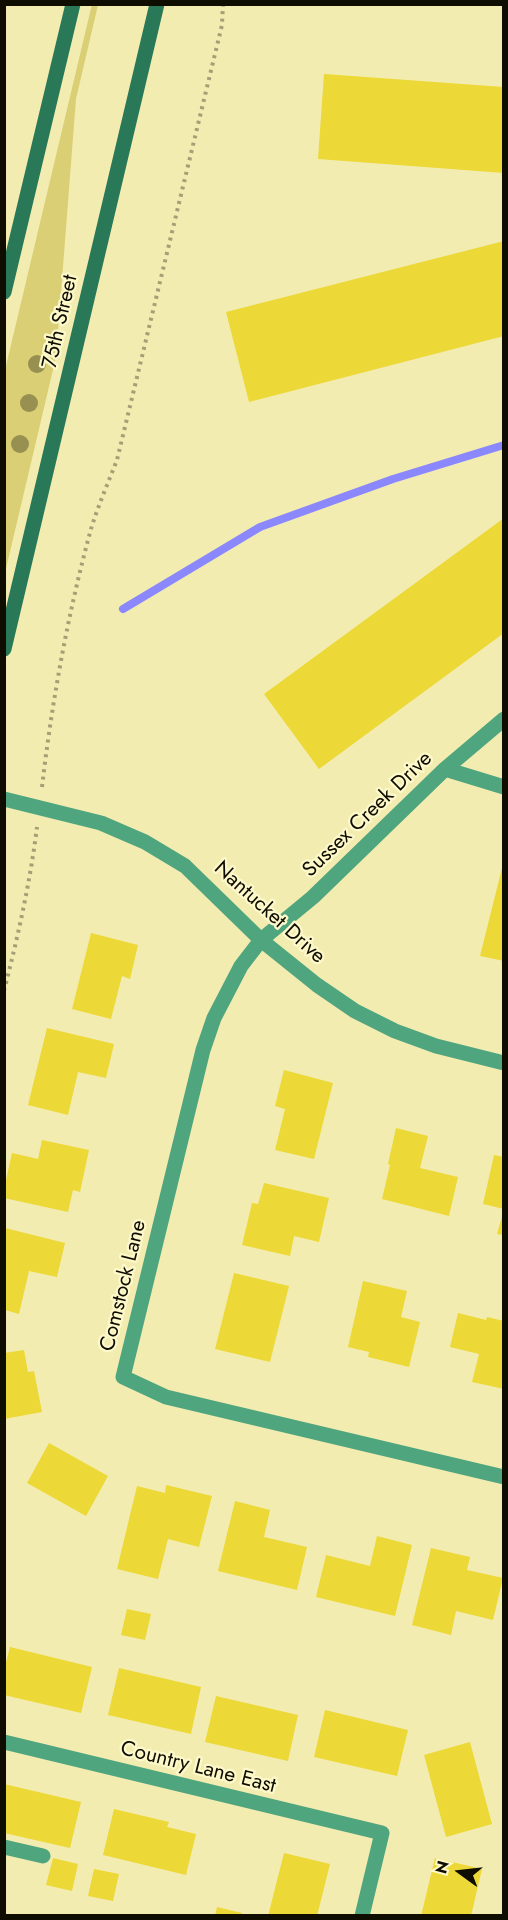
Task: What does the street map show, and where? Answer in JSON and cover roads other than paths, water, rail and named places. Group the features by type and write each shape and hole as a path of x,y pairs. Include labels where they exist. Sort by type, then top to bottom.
{"main road":[{"path":"4,292 73,4"},
{"name":"75th Street","path":"4,649 157,4"}],"street":[{"name":"Sussex Creek Drive","path":"261,940 313,897 445,769 504,719"},
{"path":"445,769 504,787"},
{"name":"Nantucket Drive","path":"4,799 101,823 145,842 185,866 261,940 317,985 355,1011 395,1031 436,1046 504,1063"},
{"name":"Comstock Lane","path":"261,940 241,966 214,1018 203,1050 123,1377 166,1397 504,1477"},
{"name":"Country Lane East","path":"4,1743 382,1833 362,1916"},
{"path":"4,1847 43,1856"}],"waterway":[{"path":"123,609 260,527 393,479 504,445"}]}
